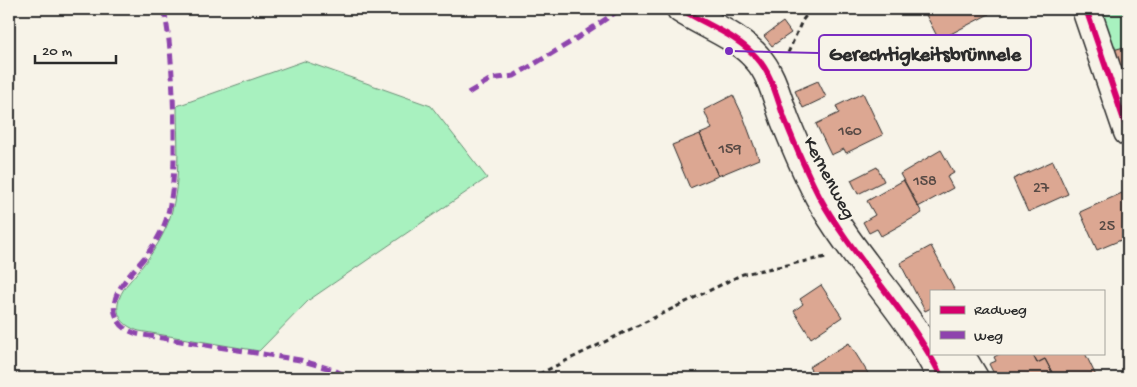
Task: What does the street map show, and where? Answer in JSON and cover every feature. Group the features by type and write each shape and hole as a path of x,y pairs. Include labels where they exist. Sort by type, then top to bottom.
{"street":[{"name":"Kernenweg","path":"681,9 752,52 765,68 785,121 819,195 856,250 930,345"},
{"path":"1086,9 1128,132"},
{"name":"Kernenweg","path":"937,354 942,378"},
{"path":"937,354 965,363 974,378"}],"path":[{"path":"772,85 802,21 811,9"},
{"path":"531,378 743,274 856,250"}],"green space":[{"path":"1093,9 1128,9 1128,110"},
{"path":"304,61 431,106 487,178 309,300 259,351 139,331 130,327 120,318 118,309 119,299 124,289 147,261 158,243 174,204 178,171 177,106"}],"building":[{"path":"923,9 986,9 989,14 939,40"},
{"path":"783,22 791,33 772,46 764,36"},
{"path":"1128,46 1128,75 1121,77 1113,50"},
{"path":"818,81 826,97 803,108 795,91"},
{"path":"863,93 883,135 846,153 844,149 831,155 816,124 839,113 836,106"},
{"path":"733,95 759,159 718,176 700,134 712,129 704,110"},
{"path":"700,134 718,176 690,188 672,145"},
{"path":"941,150 954,173 947,177 953,188 918,207 900,174"},
{"path":"1053,161 1068,194 1028,212 1013,179"},
{"path":"877,167 884,181 858,194 851,180"},
{"path":"904,180 922,213 881,236 877,229 869,233 863,222 875,215 867,201"},
{"path":"1122,193 1128,208 1128,237 1097,250 1080,212"},
{"path":"931,246 954,290 930,290 930,308 925,311 900,263"},
{"path":"821,285 842,317 811,338 794,311 803,304 800,299"},
{"path":"849,343 871,378 816,378 809,367"},
{"path":"999,354 1032,354 1037,363 1045,359 1055,378 996,378 989,364 996,361 994,357"},
{"path":"1032,354 1085,354 1097,378 1055,378 1045,359 1037,363"}],"marked path":[{"path":"164,9 173,99 174,164 171,198 166,220 158,237 118,292 114,309 117,318 125,328 137,334 300,360 334,370 350,378"},
{"path":"468,93 491,79 514,76 621,9"}],"cycle path":[{"path":"681,9 740,43 757,58 767,71 785,120 819,196 848,242 914,331 942,378"},
{"path":"1086,9 1128,132"}],"place":[{"name":"Gerechtigkeitsbrünnele","path":"729,51"}]}
